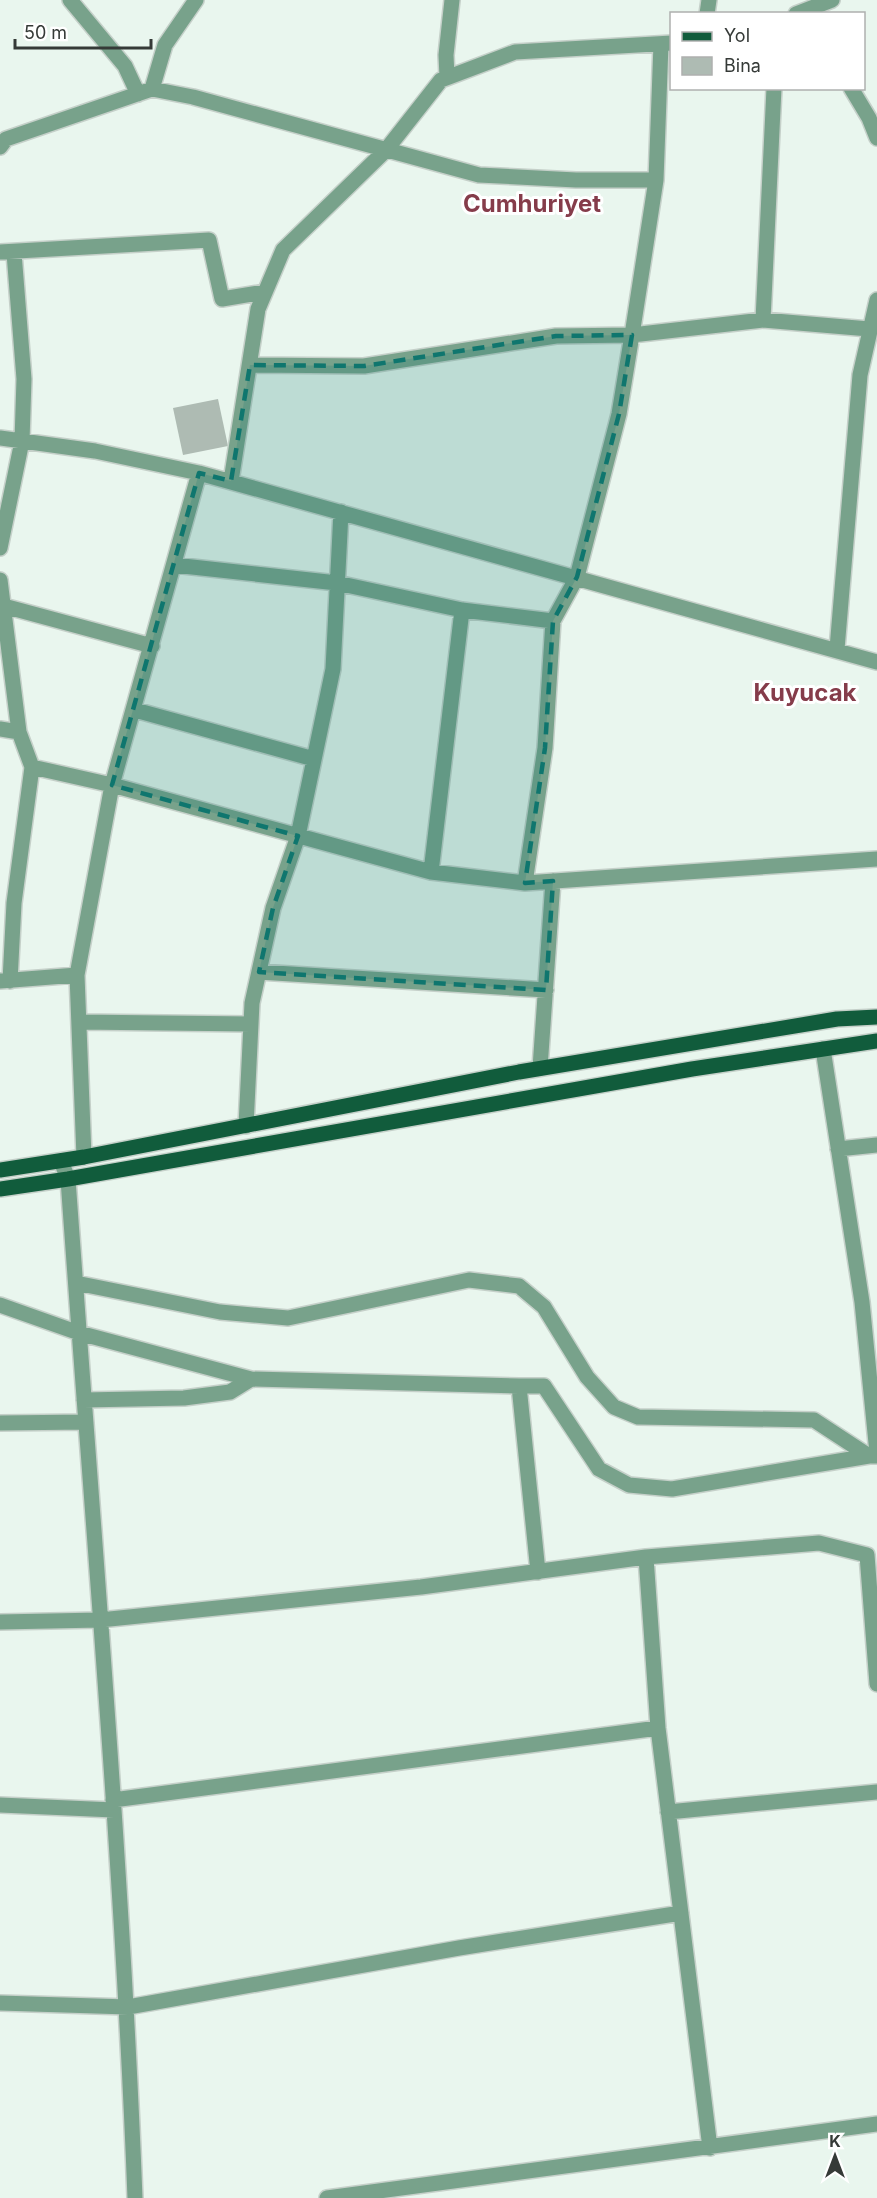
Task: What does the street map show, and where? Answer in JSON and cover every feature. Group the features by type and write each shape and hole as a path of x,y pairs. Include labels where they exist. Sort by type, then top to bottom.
{"main road":[{"path":"0,1170 84,1157 540,1068 837,1019 877,1017"},
{"path":"0,1189 545,1095 877,1041"},
{"path":"540,1068 545,1095"}],"street":[{"path":"70,0 145,92"},
{"path":"145,92 165,45 196,0"},
{"path":"447,77 446,55 452,0"},
{"path":"806,12 832,0"},
{"path":"231,481 258,309 283,250 386,150 441,80 515,52 666,43 656,180 619,414 577,577 553,621 545,748 525,884"},
{"path":"763,320 774,90"},
{"path":"852,90 869,118 877,138"},
{"path":"0,147 6,139 145,92 193,97 479,175 576,180 656,180"},
{"path":"0,548 22,441 24,379 7,252 209,240 222,299 265,292"},
{"path":"837,649 860,375 877,300"},
{"path":"250,365 364,366 556,336 632,335 763,320 869,329"},
{"path":"0,438 94,451 231,481 877,662"},
{"path":"84,1157 77,975 112,785 135,710 199,473"},
{"path":"246,1125 251,1024 259,972 273,908 298,836 333,669 340,512"},
{"path":"174,566 337,583 462,610 553,621"},
{"path":"0,579 19,732 32,767 7,902 5,981 77,975"},
{"path":"2,605 152,646"},
{"path":"431,872 462,610"},
{"path":"135,710 314,759"},
{"path":"0,729 19,732"},
{"path":"32,767 112,785 431,872 525,884 877,859"},
{"path":"540,1068 553,881"},
{"path":"259,972 546,990"},
{"path":"79,1022 251,1024"},
{"path":"823,1049 838,1149 870,1301 874,1455"},
{"path":"838,1149 877,1145"},
{"path":"61,1161 68,1179 114,1805 128,2007 135,2198"},
{"path":"76,1283 220,1312 288,1318 470,1280 519,1286 544,1307 586,1377 614,1407 638,1417 814,1420 874,1455"},
{"path":"0,1305 79,1333 251,1379 544,1386 599,1468 630,1485 672,1489 874,1455"},
{"path":"84,1400 184,1398 230,1392 251,1379"},
{"path":"519,1386 538,1572"},
{"path":"0,1423 86,1422"},
{"path":"0,1622 100,1620 421,1587 646,1557 819,1543 867,1555 873,1586 877,1684"},
{"path":"646,1557 658,1728 710,2148"},
{"path":"0,1805 114,1805 658,1728"},
{"path":"668,1812 877,1792"},
{"path":"0,2003 128,2007 459,1948 681,1913"},
{"path":"327,2198 877,2124"}],"highlighted area":[{"path":"632,335 619,414 577,577 553,621 545,748 525,883 553,881 546,990 259,972 273,908 298,836 112,785 199,473 231,481 250,365 364,366 556,336"}],"building":[{"path":"218,399 228,446 183,455 173,408"}],"district":[{"name":"Cumhuriyet","path":"532,203"},
{"name":"Kuyucak","path":"805,692"}]}
